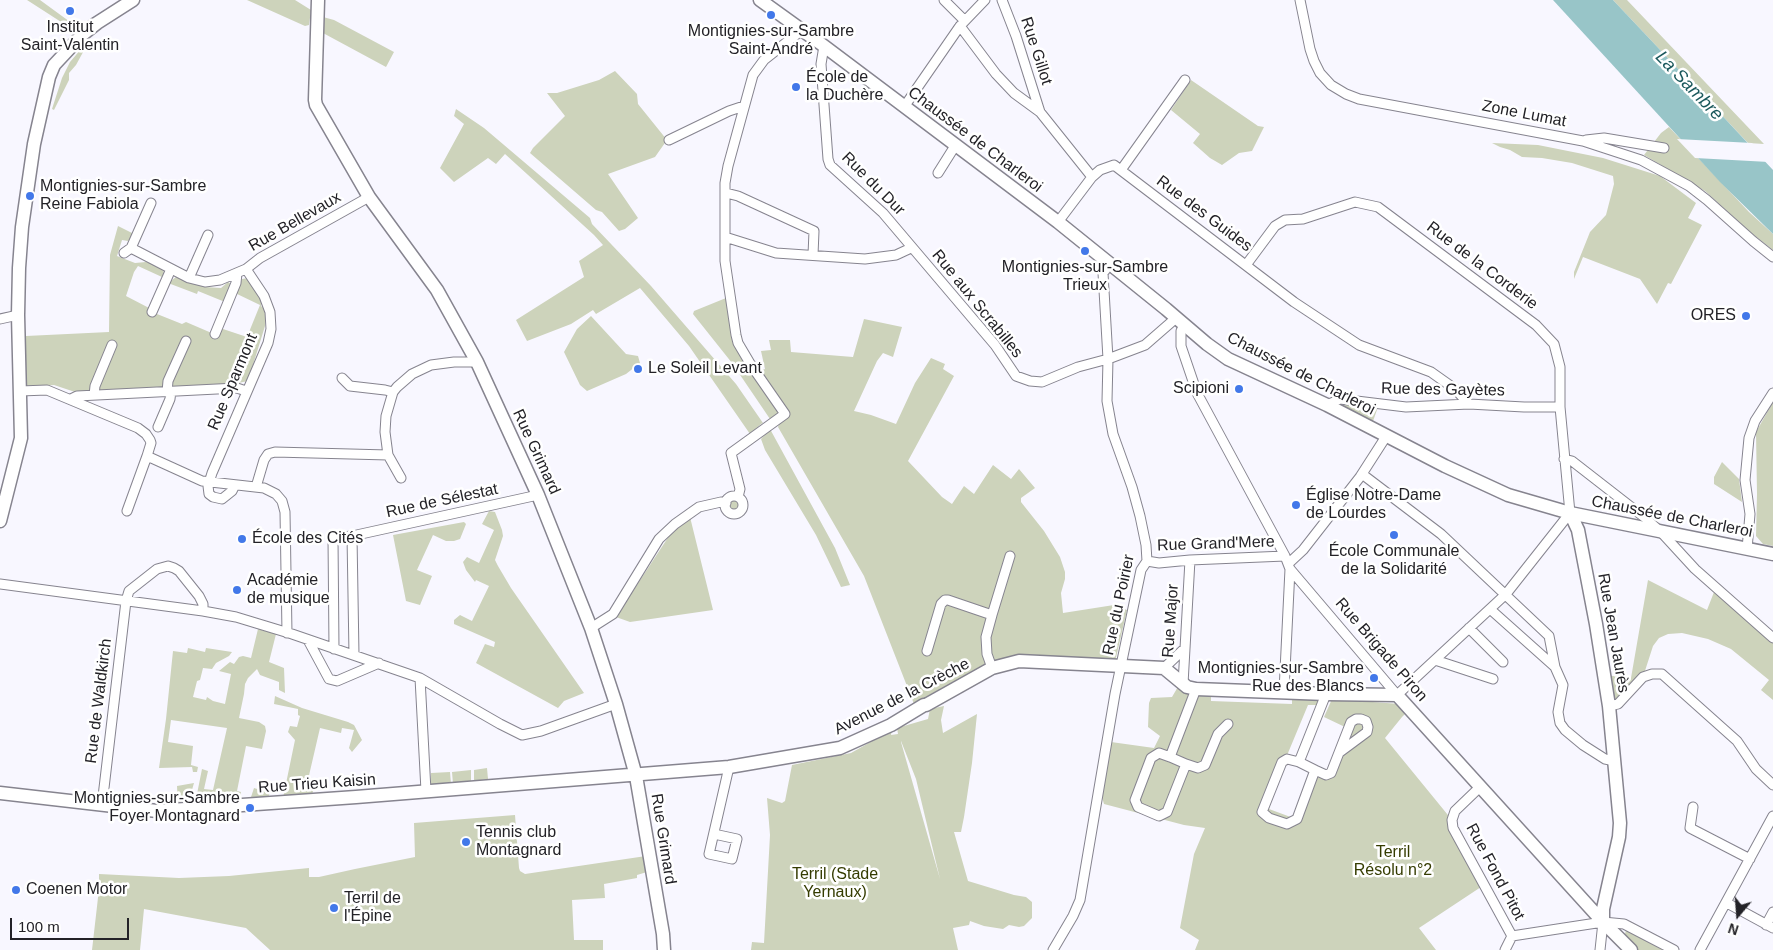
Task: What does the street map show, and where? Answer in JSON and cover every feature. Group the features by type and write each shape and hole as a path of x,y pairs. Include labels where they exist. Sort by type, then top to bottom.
{"street":[{"path":"0,521 21,438 18,316 19,268 34,144 49,76 54,65 83,34 133,0"},
{"name":"Rue Grimard","path":"318,0 315,100 369,197 437,290 477,362 538,495 591,628 616,704 636,776 663,934 664,950"},
{"name":"Chaussée de Charleroi","path":"760,0 1058,222 1228,359 1327,405 1445,466 1508,495 1570,513 1773,554"},
{"path":"944,0 962,23 996,74 1014,93 1040,112 1092,177"},
{"path":"904,107 962,23 984,0"},
{"name":"Rue Gillot","path":"1002,0 1016,36 1040,112"},
{"name":"Zone Lumat","path":"1300,0 1314,61 1320,73 1331,85 1346,94 1583,141 1640,160 1676,178 1707,200 1773,257"},
{"path":"738,497 740,489 731,453 785,414 738,343 726,265 725,183 753,74 764,60 802,30"},
{"name":"Rue du Dur","path":"824,46 821,64 828,160 830,165 879,209 911,248"},
{"path":"1058,222 1092,177 1100,170 1114,165 1121,170 1185,80"},
{"path":"669,140 729,111 744,106"},
{"path":"1583,141 1604,138 1664,148"},
{"path":"938,173 955,146"},
{"name":"Rue des Guides","path":"1121,170 1294,302 1359,344 1431,372 1455,389 1469,404"},
{"path":"726,193 738,196 814,231 813,255"},
{"name":"Rue Bellevaux","path":"151,203 128,250 190,278 202,282 213,282 246,269 260,258 369,197"},
{"name":"Rue de la Corderie","path":"1246,264 1275,226 1285,220 1303,219 1355,202 1378,207 1536,325 1554,344 1560,367 1560,407 1570,513"},
{"path":"190,278 208,235"},
{"name":"Rue aux Scrabilles","path":"725,236 776,253 865,259 896,255 911,248 995,345 1016,376 1030,381 1042,382 1078,367 1108,359 1145,344 1180,321"},
{"name":"Rue du Poirier","path":"1053,950 1080,900 1115,694 1141,570 1147,561 1140,516 1110,418 1107,401 1108,359 1103,273 1110,264"},
{"path":"152,312 171,268"},
{"name":"Rue Sparmont","path":"210,480 246,390 268,343 271,329 270,312 264,296 246,269"},
{"path":"214,334 236,283 237,273"},
{"path":"0,318 18,316"},
{"name":"Rue Brigade Piron","path":"1180,321 1181,346 1197,393 1288,563 1397,695 1603,922 1631,950"},
{"path":"158,427 170,399 168,381 186,341"},
{"path":"94,395 95,386 112,345"},
{"path":"401,478 388,455 385,425 393,392 412,374 430,365 477,362"},
{"path":"342,378 350,386 393,392"},
{"path":"71,400 77,396 94,395 237,388 246,390"},
{"path":"20,391 46,390 144,431 151,443 127,511"},
{"path":"1747,549 1750,514 1745,480 1751,431 1761,410 1773,393"},
{"name":"Rue des Gayètes","path":"1327,405 1340,399 1406,407 1469,404 1560,407"},
{"name":"Rue Grand'Mere","path":"1147,561 1159,564 1190,560 1288,563 1304,550 1362,474 1387,435"},
{"path":"256,486 264,460 268,454 275,452 388,455"},
{"path":"147,456 202,481 210,480 235,486 256,486 271,491 280,498 284,506 287,633"},
{"path":"1564,459 1572,460 1661,532 1689,563 1773,638"},
{"path":"1362,474 1441,534 1549,636 1555,667 1563,685 1558,712 1560,723 1583,745 1605,759 1615,761"},
{"path":"210,480 208,486 209,494 212,498 222,499 235,486"},
{"name":"Rue de Sélestat","path":"334,649 333,538 352,536 538,495"},
{"path":"731,497 738,497 743,505 739,512 730,513 726,503 731,497"},
{"path":"591,628 613,614 659,539 675,524 699,507 722,502 726,503"},
{"path":"1184,649 1164,668 1182,684 1196,689 1397,695 1506,594 1570,513"},
{"name":"Rue Jean Jaurès","path":"1570,513 1578,530 1596,624 1609,706 1620,823 1620,837 1604,910 1600,950"},
{"path":"352,536 354,655"},
{"path":"992,668 987,654 986,638 1010,556"},
{"name":"Rue Major","path":"1182,684 1190,560"},
{"path":"1284,692 1288,563"},
{"path":"126,601 128,591 157,569 168,566 174,568 184,577 199,596 203,604 203,611"},
{"path":"0,584 223,614 287,633 420,678 522,735 541,731 616,704"},
{"path":"927,651 939,608 944,600 992,614"},
{"name":"Rue de Waldkirch","path":"102,804 126,601"},
{"path":"1490,609 1555,667"},
{"path":"1469,628 1503,662"},
{"path":"308,640 329,679 337,681 378,663"},
{"path":"1435,660 1493,679"},
{"name":"Avenue de la Crèche","path":"636,776 730,767 840,748 891,725 992,668 1019,661 1164,668"},
{"path":"1609,706 1618,704 1643,677 1652,674 1662,674 1737,741 1756,769 1773,785"},
{"path":"420,678 426,791"},
{"path":"1170,757 1196,689"},
{"path":"1299,762 1326,694"},
{"path":"1186,764 1165,814 1158,816 1138,807 1135,800 1151,758 1159,753 1198,768 1205,766 1218,734 1228,724"},
{"path":"1314,770 1297,819 1287,824 1269,818 1262,812 1282,762 1287,759 1299,762 1329,775 1340,752"},
{"path":"714,834 730,767"},
{"name":"Rue Trieu Kaisin","path":"0,793 161,810 636,776"},
{"name":"Rue Fond Pitot","path":"1480,787 1455,811 1452,820 1453,828 1512,936 1505,950"},
{"path":"1693,808 1690,828 1750,859"},
{"path":"1700,950 1773,816"},
{"path":"1727,903 1770,926 1773,912"},
{"path":"1512,936 1603,922 1624,924 1674,950"}],"green space":[{"path":"27,0 40,0 77,27 72,29"},
{"path":"247,0 295,0 311,10 309,25 305,26"},
{"path":"1613,0 1627,0 1764,144 1748,143"},
{"path":"323,17 334,20 394,52 386,67 323,33"},
{"path":"87,42 76,65 69,73 69,80 54,110 52,109 62,78 70,62"},
{"path":"615,71 637,94 638,104 667,140 655,157 608,174 638,218 625,229 619,231 602,212 596,210 530,153 565,116 547,93 557,93 599,80"},
{"path":"1191,80 1258,126 1264,127 1252,151 1239,153 1222,165 1210,158 1193,143 1200,134 1171,110"},
{"path":"456,109 484,128 590,218 592,224 651,286 736,384 763,423 750,434 689,346 640,288 596,314 593,310 571,324 527,341 516,320 584,277 579,261 603,245 505,154 496,164 488,158 454,182 440,168 464,124 454,116"},
{"path":"1669,127 1749,212 1773,234 1773,250 1705,191 1644,155 1661,133"},
{"path":"1492,143 1538,145 1603,158 1660,176 1696,203 1688,218 1702,225 1671,284 1668,283 1657,304 1640,279 1583,257 1574,279 1574,272 1590,232 1606,215 1614,184 1613,176 1572,163 1522,157"},
{"path":"118,226 134,234 128,241 122,240 117,256 135,263 146,262 153,264 164,272 162,277 138,266 126,296 151,309 152,312 182,324 186,322 214,334 220,328 247,337 260,305 235,293 242,279 248,278 262,302 261,306 265,309 266,315 265,326 248,381 208,389 165,387 75,392 54,385 26,387 26,336 109,332 110,255"},
{"path":"176,277 205,287 221,288 228,282 233,285 225,302 198,291 197,294 168,283"},
{"path":"726,298 733,337 756,372 765,369 761,351 771,350 769,340 790,340 791,352 853,357 864,319 902,327 893,357 883,353 877,361 854,411 896,424 915,383 931,358 945,364 943,369 954,376 908,461 942,497 952,504 964,486 974,494 993,465 1011,479 1019,469 1035,488 1021,498 1021,502 1044,531 1060,557 1065,572 1061,593 1063,613 1114,605 1127,610 1115,662 1002,663 914,704 864,576 778,427 783,412 779,412 770,419 732,363 693,314 694,311"},
{"path":"591,316 626,354 638,356 640,363 626,374 587,391 580,385 564,352 577,329"},
{"path":"1345,402 1378,407 1372,424 1342,407"},
{"path":"1773,402 1773,546 1763,544 1756,536 1756,432"},
{"path":"770,429 835,548 850,585 841,587 816,535 765,450 761,439"},
{"path":"1722,462 1739,479 1742,502 1714,484 1714,477"},
{"path":"732,497 738,497 743,502 741,511 732,513 727,508 727,502"},
{"path":"489,511 495,512 503,536 495,560 498,566 511,588 584,693 564,701 558,708 476,663 485,644 494,647 495,642 454,624 454,620 460,615 472,621 489,586 476,580 475,582 466,570 463,562 467,557 479,563 494,530 482,524"},
{"path":"690,517 713,610 630,622 616,617 669,536"},
{"path":"464,522 466,524 460,539 446,541 433,535 417,570 432,576 420,605 406,601 393,535"},
{"path":"1648,580 1707,610 1716,587 1773,637 1773,700 1761,690 1769,680 1731,649 1708,639 1682,633 1668,634 1659,638 1653,646 1643,677 1613,706 1604,675 1631,678"},
{"path":"258,629 276,634 269,662 284,668 285,693 279,690 279,682 260,675 257,669 248,678 245,684 239,718 259,722 265,726 266,731 262,749 246,746 237,791 241,792 239,801 195,804 202,769 208,771 204,789 213,790 227,728 171,720 168,742 193,746 191,765 198,767 197,772 193,772 192,767 159,768 173,651 187,653 188,648 205,652 206,648 232,652 229,656 216,663 212,669 203,668 193,697 206,700 207,697 213,701 225,704 231,674 219,671 230,662 234,664 239,657 251,658"},
{"name":"Terril Résolu n°2","path":"1179,685 1211,692 1211,701 1292,704 1292,698 1319,701 1317,705 1308,705 1283,765 1269,809 1296,819 1316,776 1325,778 1345,727 1324,717 1332,699 1400,704 1410,709 1385,738 1452,820 1484,885 1419,928 1436,950 1195,950 1199,940 1180,928 1194,854 1205,828 1184,825 1104,804 1101,794 1111,742 1154,748 1160,736 1148,727 1149,703 1151,698 1172,697"},
{"path":"275,696 302,708 354,725 362,740 352,752 349,748 354,730 342,728 341,733 320,728 307,784 314,786 312,796 283,798 295,740 288,732 290,726 297,727 300,716 298,715 298,709 274,704"},
{"name":"Terril (Stade Yernaux)","path":"944,706 941,720 943,733 977,714 964,817 961,832 954,832 968,881 1026,897 1032,902 1032,918 1024,926 1019,927 1009,925 1003,929 984,926 970,921 969,925 953,928 958,950 751,950 752,942 764,943 770,835 767,798 782,803 785,801 792,765 851,753 892,730 891,735 898,734 897,728 928,719 930,709","holes":["901,741 916,779 940,879"]},
{"path":"487,768 488,779 474,781 474,770"},
{"path":"471,770 471,781 453,784 452,772"},
{"path":"450,772 451,784 431,784 431,773"},
{"path":"194,783 187,807 178,806 177,786"},
{"path":"254,788 270,793 267,800 250,800"},
{"name":"Terril de l'Épine","path":"515,815 519,868 525,874 646,856 647,872 637,875 637,878 604,884 605,898 572,900 574,940 603,940 603,950 270,950 246,928 144,909 140,950 92,950 99,874 179,878 229,876 309,868 309,877 319,877 415,857 414,823"},
{"path":"1626,930 1663,950 1631,950 1623,942"}],"water":[{"name":"La Sambre","path":"1553,0 1613,0 1715,108 1773,170 1773,234 1720,182"}],"pier":[{"path":"1677,139 1752,143 1769,162 1695,158"}],"place":[{"name":"Institut Saint-Valentin","path":"70,11"},
{"name":"Montignies-sur-Sambre Saint-André","path":"771,15"},
{"name":"École de la Duchère","path":"796,87"},
{"name":"Montignies-sur-Sambre Reine Fabiola","path":"30,196"},
{"name":"Montignies-sur-Sambre Trieux","path":"1085,251"},
{"name":"ORES","path":"1746,316"},
{"name":"Le Soleil Levant","path":"638,369"},
{"name":"Scipioni","path":"1239,389"},
{"name":"Église Notre-Dame de Lourdes","path":"1296,505"},
{"name":"École Communale de la Solidarité","path":"1394,535"},
{"name":"École des Cités","path":"242,539"},
{"name":"Académie de musique","path":"237,590"},
{"name":"Montignies-sur-Sambre Rue des Blancs","path":"1374,678"},
{"name":"Montignies-sur-Sambre Foyer Montagnard","path":"250,808"},
{"name":"Tennis club Montagnard","path":"466,842"},
{"name":"Coenen Motor","path":"16,890"},
{"name":"Terril de l'Épine","path":"334,908"}]}
